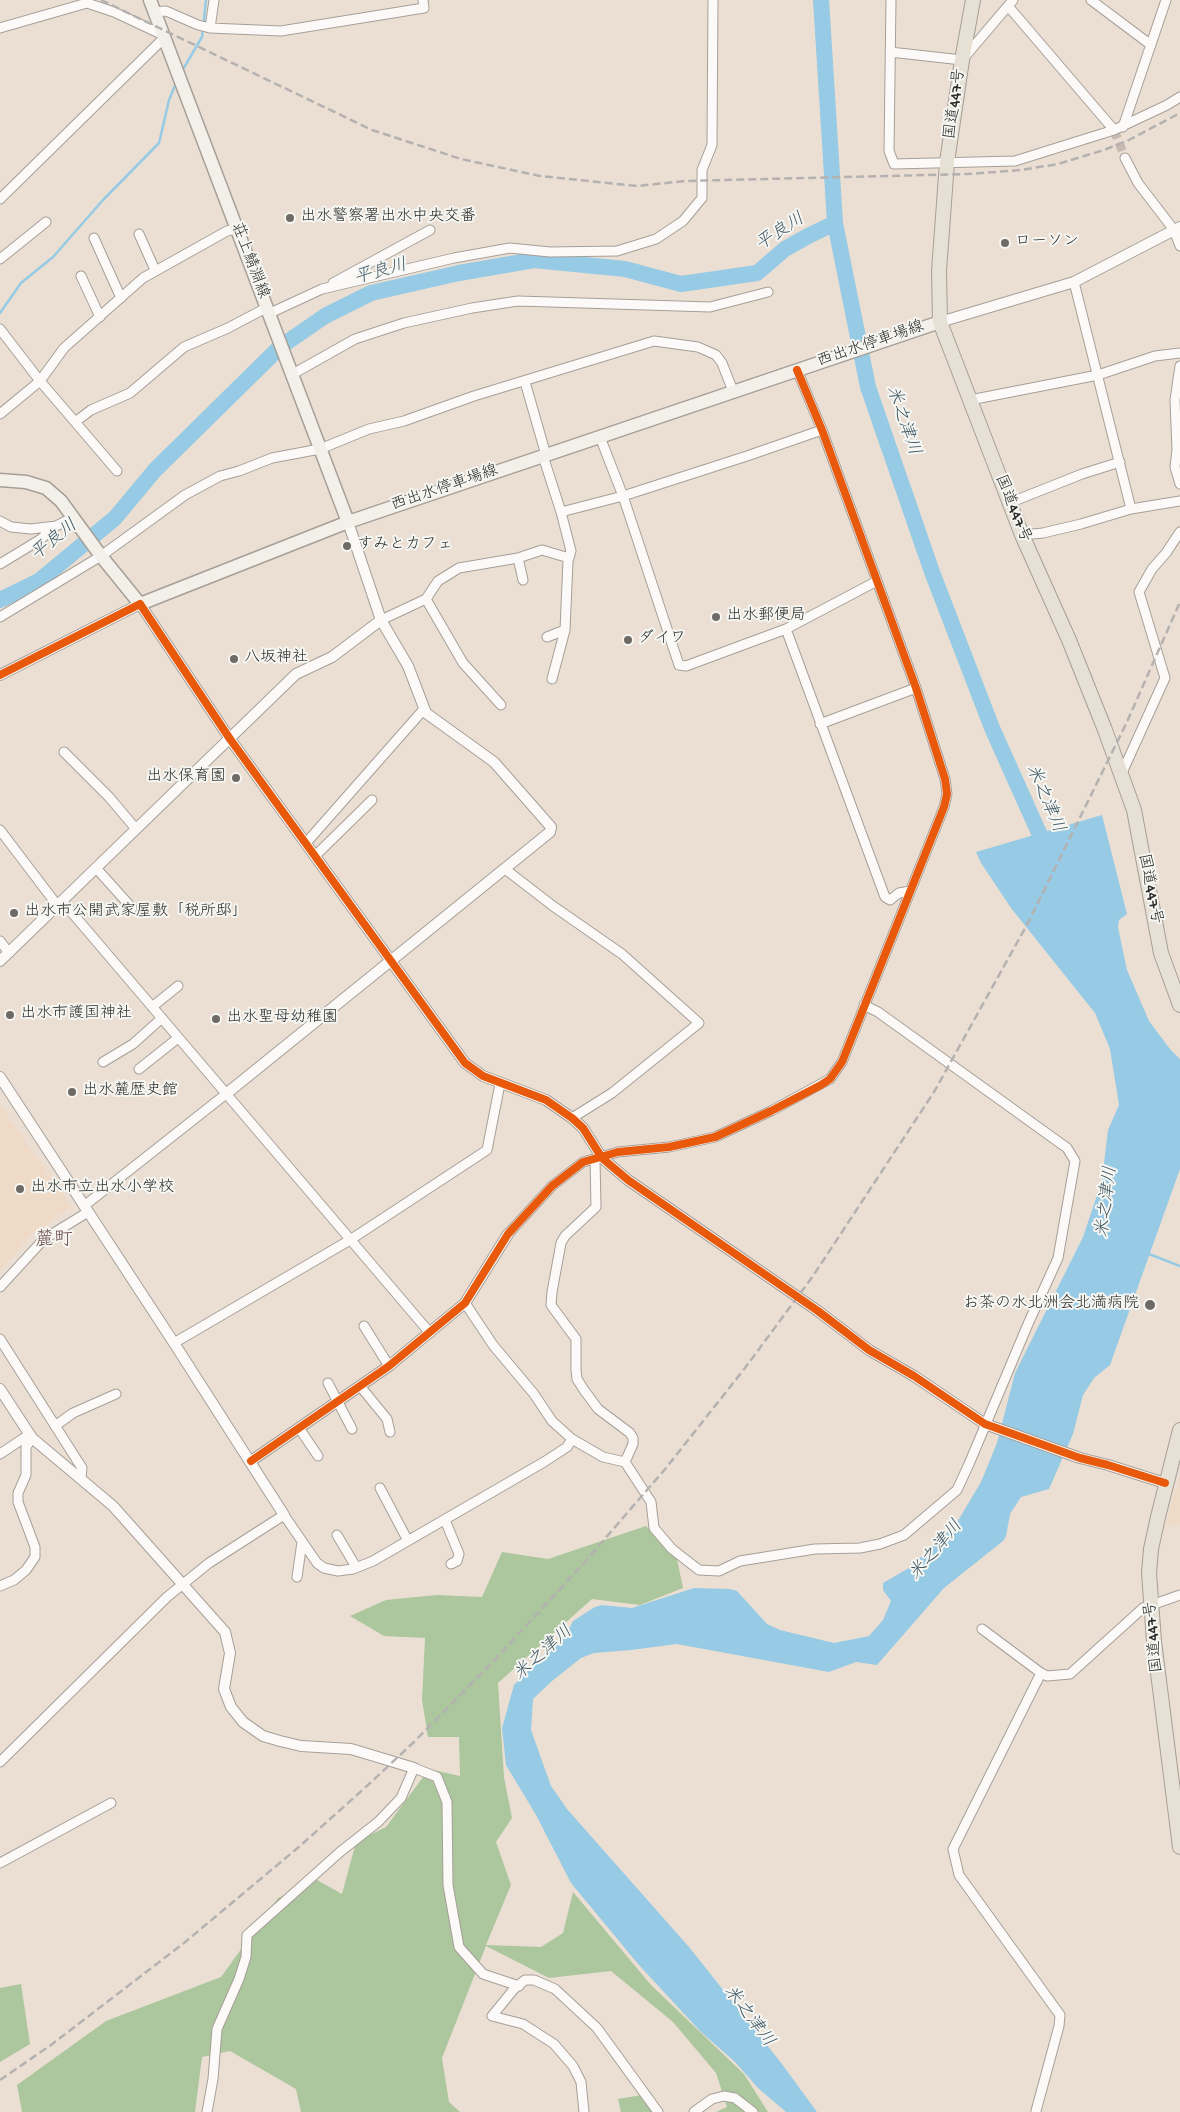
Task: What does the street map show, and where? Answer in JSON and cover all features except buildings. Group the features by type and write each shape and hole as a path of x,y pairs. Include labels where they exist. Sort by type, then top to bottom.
{"highway":[{"name":"国道447号","path":"973,0 947,162 934,324 970,400 1009,503 1069,640 1121,774 1134,810 1161,953 1180,1005"},
{"name":"国道447号","path":"1180,1430 1165,1483 1151,1549 1149,1574 1151,1606 1180,1846"}],"main road":[{"name":"荘上鯖淵線","path":"152,6 348,522"},
{"name":"西出水停車場線","path":"140,604 348,522 934,324"},
{"path":"0,480 26,482 46,488 61,501 100,556 140,604"}],"street":[{"path":"210,28 214,0"},
{"path":"152,6 210,28 281,31 424,8 423,0"},
{"path":"322,289 454,258 510,248 550,252 617,251 656,240 683,221 702,198 702,170 712,145 713,0"},
{"path":"891,0 890,158 894,164 1015,161 1114,130 1180,97"},
{"path":"1091,0 1151,44"},
{"path":"1123,126 1151,44 1162,2"},
{"path":"0,28 87,3 114,12 164,37 0,199"},
{"path":"890,52 962,60 1011,3 1114,130"},
{"path":"1125,158 1138,183 1177,228 1180,246"},
{"path":"0,259 46,222"},
{"path":"934,324 1074,282 1177,228"},
{"path":"0,414 40,381 64,348 143,278 227,231 236,229"},
{"path":"75,422 90,410 130,393 184,347 322,289 430,230"},
{"path":"139,234 155,270"},
{"path":"94,238 122,298"},
{"path":"81,276 100,317"},
{"path":"1074,282 1131,509"},
{"path":"291,375 355,339 404,323 472,308 518,301 710,307 768,292"},
{"path":"0,329 40,381 117,471"},
{"path":"0,616 100,556 185,495 220,476 239,472 272,458 320,449 369,429 404,421 474,396 525,382 654,341 698,347 716,356 722,364 733,391"},
{"path":"970,400 1098,375 1155,356 1180,353"},
{"path":"1180,366 1175,400 1177,450 1175,467 1180,484"},
{"path":"251,1461 389,1366 465,1303 508,1234 552,1186 583,1162 618,1152 670,1147 715,1137 821,1085 830,1079 842,1062 944,807 947,794 945,779 916,688 801,369"},
{"path":"525,382 571,551 565,630 552,679"},
{"path":"561,512 623,496 822,430"},
{"path":"600,437 623,496 679,666 686,666 786,629 877,581"},
{"path":"1009,503 1082,474 1120,462"},
{"path":"1022,535 1043,533 1081,524 1131,509 1180,501"},
{"path":"0,564 41,539 56,526 74,517"},
{"path":"0,521 11,527 31,529 56,526"},
{"path":"0,1287 44,1239 86,1209 550,832 551,827 494,762 426,713 408,666 381,620 348,522"},
{"path":"1121,774 1165,678 1139,592 1152,569 1166,553 1180,532"},
{"path":"0,961 296,674 332,657 381,620 426,599 438,581 459,568 518,558 542,550 569,558"},
{"path":"518,558 523,580"},
{"path":"426,599 463,663 501,705"},
{"path":"0,675 140,604 230,739 465,1063 482,1076 546,1100 572,1118 583,1128 599,1158 628,1180 818,1311 869,1350 914,1376 985,1424 1080,1458 1108,1464 1165,1483"},
{"path":"786,629 885,897 890,900 899,893 910,891"},
{"path":"547,637 565,630"},
{"path":"820,724 916,688"},
{"path":"306,843 424,709"},
{"path":"64,752 109,797 136,829"},
{"path":"315,856 372,800"},
{"path":"0,830 60,903 162,1018 430,1333"},
{"path":"96,868 132,908"},
{"path":"505,869 553,906 622,954 698,1023 612,1093 572,1118"},
{"path":"0,941 9,953"},
{"path":"152,1007 178,986"},
{"path":"465,1303 492,1345 534,1394 552,1422 572,1439 603,1457 625,1462 651,1502 654,1528 665,1541 699,1570 719,1571 740,1561 815,1549 860,1548 880,1544 904,1535 957,1490 1058,1258 1075,1161 1067,1148 878,1012 864,1005"},
{"path":"103,1062 133,1044 162,1018"},
{"path":"139,1069 178,1038"},
{"path":"0,1078 251,1461 284,1515 317,1563 324,1568 338,1571 356,1568 373,1561 544,1462 567,1447 572,1439"},
{"path":"174,1343 350,1240 488,1150 500,1084"},
{"path":"599,1158 596,1207 565,1236 561,1243 551,1305 576,1339 576,1370 584,1390 598,1408 633,1438 633,1444 625,1462"},
{"path":"364,1326 389,1366"},
{"path":"0,1339 82,1468 81,1478"},
{"path":"328,1383 352,1429"},
{"path":"360,1386 387,1419 390,1432"},
{"path":"0,1389 31,1436 112,1506 225,1632 230,1653 224,1689 231,1707 243,1722 263,1736 280,1741 301,1746 351,1750 414,1768 437,1777 447,1802 448,1884 459,1946 483,1974 519,1986"},
{"path":"55,1426 74,1413 116,1394"},
{"path":"299,1428 318,1456"},
{"path":"0,1454 31,1436"},
{"path":"0,1586 14,1580 26,1570 35,1557 36,1547 18,1502 18,1493 26,1476 26,1447 31,1436"},
{"path":"380,1488 408,1541"},
{"path":"0,1762 167,1597 209,1562 284,1515"},
{"path":"444,1520 459,1554 457,1561 451,1564"},
{"path":"337,1535 356,1568"},
{"path":"297,1577 302,1542"},
{"path":"982,1629 1041,1674 1047,1676 1070,1674 1088,1660 1143,1608 1180,1595"},
{"path":"1036,2111 1059,2026 1060,2015 959,1875 953,1848 1041,1674"},
{"path":"207,2112 212,2087 217,2029 239,1980 246,1957 248,1935 340,1852 378,1822 401,1798 414,1768"},
{"path":"0,1863 111,1803"},
{"path":"584,2112 581,2082 574,2066 554,2044 523,2024 492,2016 526,1980 534,1980 555,1990 597,2028 658,2112"},
{"path":"694,2112 712,2099 724,2096 735,2098 753,2112"}],"shaded area":[{"path":"0,1104 71,1207 32,1234 0,1270"},
{"path":"1180,1476 1180,1524 1165,1525"}],"green space":[{"path":"646,1526 677,1559 683,1588 640,1605 592,1599 498,1683 504,1777 512,1818 496,1842 511,1885 486,1945 541,1947 563,1933 573,1892 651,1985 744,2074 768,2112 716,2112 727,2107 716,2073 673,2022 611,1971 549,1978 486,1946 442,2058 449,2102 460,2112 301,2112 296,2089 230,2051 202,2057 195,2112 22,2112 17,2085 106,2021 221,1977 278,1898 317,1880 342,1894 356,1842 386,1827 429,1769 460,1776 459,1737 428,1737 422,1700 425,1638 384,1636 350,1616 386,1600 437,1595 482,1597 502,1552 548,1559"},
{"path":"21,1984 30,2044 0,2062 0,1988"},
{"path":"642,2095 657,2112 621,2112 618,2099"}],"water":[{"path":"1102,815 1127,914 1119,920 1118,927 1127,970 1149,1021 1180,1059 1180,1169 1110,1365 1094,1378 1083,1395 1073,1434 1049,1489 1021,1497 1010,1514 1006,1536 1003,1541 944,1588 877,1665 856,1662 829,1672 677,1644 594,1653 581,1658 533,1699 531,1730 551,1786 567,1809 689,1947 782,2064 817,2112 786,2112 758,2088 735,2062 700,2031 638,1964 571,1883 536,1815 506,1765 502,1728 514,1685 569,1629 573,1621 595,1607 602,1605 632,1608 694,1588 730,1589 737,1591 767,1624 780,1630 834,1643 869,1636 883,1620 891,1601 883,1590 883,1583 909,1568 956,1524 981,1482 997,1443 1015,1373 1083,1237 1102,1180 1108,1130 1119,1105 1110,1049 1095,1013 1011,908 981,863 976,852"}],"waterway":[{"path":"182,71 202,37 206,0"},
{"name":"米之津川","path":"821,0 835,223 868,387 932,572 992,728 1048,853"},
{"path":"0,313 21,283 53,257 103,200 159,143 169,100 176,83"},
{"name":"平良川","path":"0,600 39,581 115,518 155,470 280,347 325,316 371,293 459,273 534,260 625,269 681,284 757,273 785,249 835,223"},
{"path":"1149,1254 1180,1266"}],"tunnel":[{"path":"1114,130 1125,158"}],"railway":[{"path":"101,0 372,130 461,159 540,176 637,186 685,181 968,174 1021,170 1058,164 1104,150 1129,140 1180,113"},
{"path":"0,2080 51,2045 184,1943 300,1846 368,1785 414,1742 488,1667 584,1563 666,1468 745,1368 813,1276 934,1092 1028,923 1126,724 1180,602"}],"cycle path":[{"path":"251,1461 389,1366 465,1303 508,1234 552,1186 583,1162 618,1152 669,1147 715,1137 821,1085 830,1079 842,1062 944,807 947,794 945,779 916,688 822,430 797,370"},
{"path":"0,675 140,604 230,739 465,1063 483,1076 546,1100 572,1118 583,1128 602,1158 628,1180 818,1311 869,1350 914,1376 985,1424 1080,1458 1165,1483"}],"place":[{"name":"出水警察署出水中央交番","path":"290,218"},
{"name":"ローソン","path":"1005,243"},
{"name":"すみとカフェ","path":"347,546"},
{"name":"出水郵便局","path":"716,617"},
{"name":"ダイワ","path":"628,640"},
{"name":"八坂神社","path":"234,659"},
{"name":"出水保育園","path":"236,778"},
{"name":"出水市公開武家屋敷「税所邸」","path":"14,913"},
{"name":"出水市護国神社","path":"10,1015"},
{"name":"出水聖母幼稚園","path":"216,1019"},
{"name":"出水麓歴史館","path":"72,1092"},
{"name":"出水市立出水小学校","path":"20,1189"},
{"name":"お茶の水北洲会北満病院","path":"1150,1305"}],"district":[{"name":"麓町","path":"54,1241"}]}
